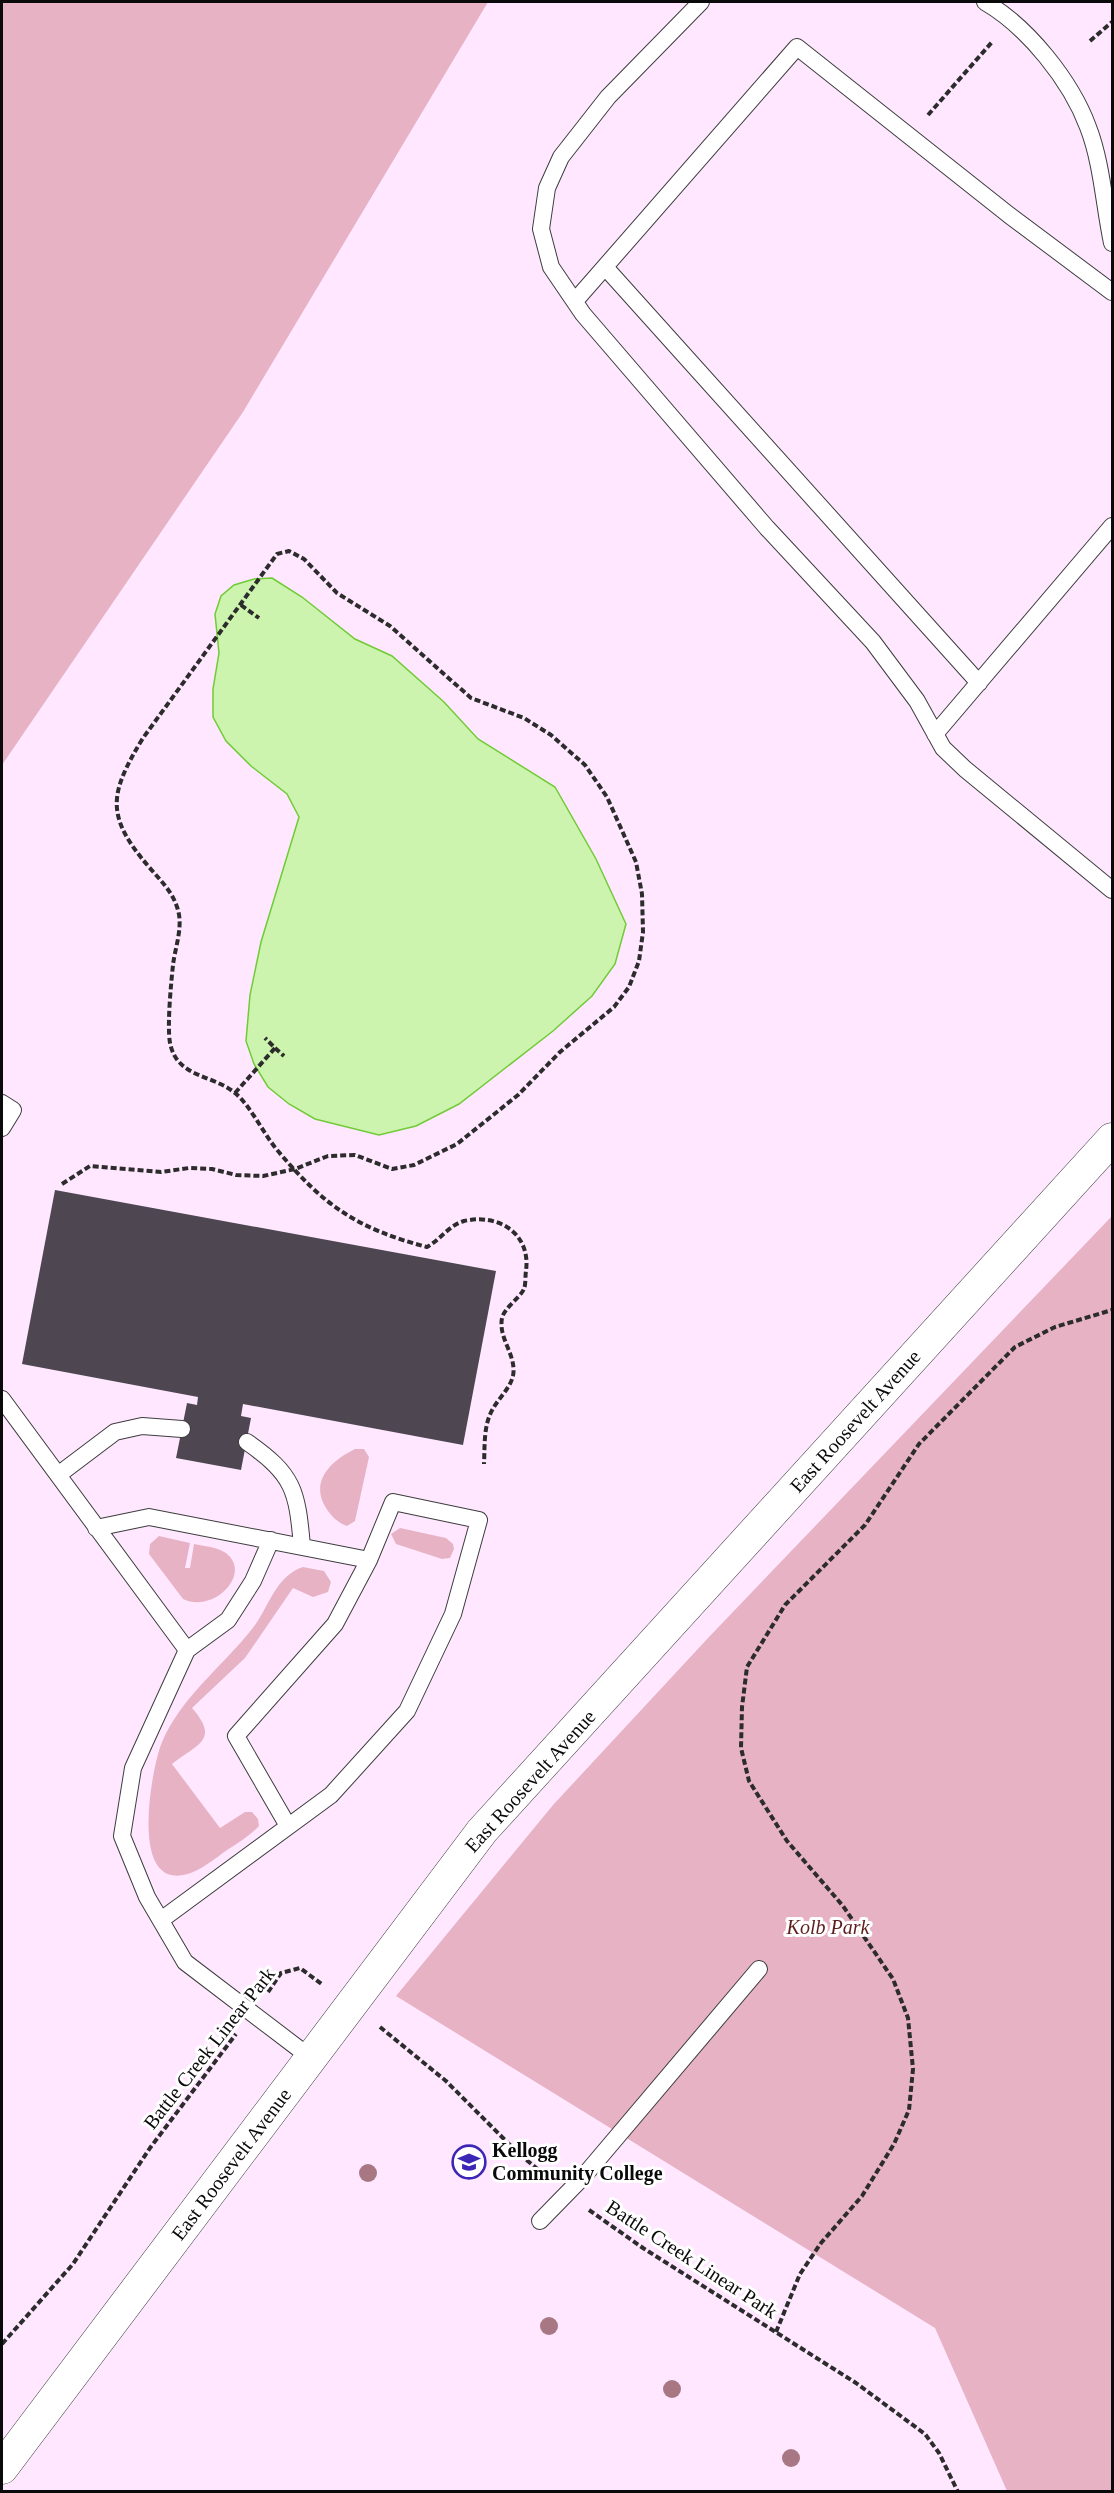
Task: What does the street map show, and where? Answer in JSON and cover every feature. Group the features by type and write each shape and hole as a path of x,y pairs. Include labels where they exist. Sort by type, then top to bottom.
{"street":[{"name":"East Roosevelt Avenue","path":"2,2468 482,1831 1113,1139"}],"lane":[{"path":"701,2 608,97 561,157 547,188 541,229 551,267 574,301 767,528 873,642 917,700 944,748 965,769 1113,890"},
{"path":"985,2 1027,37 1059,71 1089,127 1113,243"},
{"path":"574,301 797,47 1113,292"},
{"path":"605,267 979,683"},
{"path":"935,734 1113,526"},
{"path":"2,1103 13,1110 2,1128"},
{"path":"2,1399 187,1650"},
{"path":"58,1476 115,1432 142,1426 182,1429"},
{"path":"247,1442 276,1462 290,1483 299,1507 302,1546"},
{"path":"161,1920 331,1795 407,1711 453,1614 479,1520 393,1502 369,1560 335,1624 236,1737 288,1826"},
{"path":"96,1528 149,1517 369,1560"},
{"path":"271,1540 254,1581 228,1620 187,1650 133,1768 122,1836 147,1897 185,1962 311,2058"},
{"path":"540,2221 567,2193 759,1969"}],"path":[{"path":"1090,41 1113,22"},
{"path":"910,136 994,39"},
{"path":"62,1184 90,1166 161,1172 201,1168 236,1175 263,1176 295,1169 328,1156 355,1155 392,1169 414,1165 457,1144 518,1095 560,1052 614,1007 629,987 639,961 642,904 636,862 607,797 585,765 551,735 524,718 471,698 390,626 337,593 304,559 289,551 277,554 143,738 126,766 117,796 118,820 128,843 171,892 178,909 179,928 173,965 170,1042 177,1060 184,1069 235,1093 278,1152 295,1169 333,1208 358,1223 399,1240 427,1247 437,1242 449,1229 463,1222 481,1220 502,1225 514,1232 524,1243 528,1256 524,1289 502,1316 502,1330 513,1361 513,1376 493,1408 485,1427 484,1464"},
{"path":"241,605 259,618"},
{"path":"265,1038 284,1056"},
{"path":"235,1093 276,1048"},
{"name":"Battle Creek Linear Park","path":"776,2332 800,2274 821,2243 862,2196 894,2144 909,2110 913,2068 908,2018 893,1979 843,1905 787,1841 749,1781 741,1748 742,1707 747,1667 785,1605 865,1525 919,1444 1016,1347 1055,1327 1113,1310"},
{"name":"Battle Creek Linear Park","path":"2,2344 73,2264 150,2148 281,1974 300,1968 351,2004 446,2081 518,2153 567,2193 643,2248 856,2383 925,2434 939,2453 958,2492"}],"green space":[{"path":"2,2 488,2 243,412 2,765"},
{"name":"Kolb Park","path":"1112,1216 1112,2491 1007,2491 935,2328 396,1996 553,1805 708,1638"},
{"path":"355,1449 364,1449 369,1457 355,1521 347,1526 328,1511 321,1498 320,1489 322,1480 331,1465"},
{"path":"400,1528 446,1538 453,1544 454,1549 450,1558 442,1559 396,1544 391,1534"},
{"path":"159,1536 190,1543 185,1568 190,1568 194,1544 215,1548 226,1553 233,1562 235,1571 232,1581 217,1597 195,1602 183,1599 149,1554 150,1544"},
{"path":"303,1567 324,1571 331,1582 328,1592 313,1597 293,1588 245,1658 192,1708 204,1727 205,1735 197,1746 172,1764 220,1828 245,1812 252,1812 258,1819 259,1826 207,1865 183,1875 166,1873 156,1862 150,1844 148,1822 153,1774 162,1742 180,1710 252,1629 279,1585 293,1571"}],"shaded area":[{"path":"272,578 302,597 355,639 392,656 444,702 478,739 555,787 596,859 626,924 615,964 592,996 553,1031 459,1104 416,1126 379,1135 315,1119 289,1104 268,1087 254,1064 246,1041 250,995 261,942 299,817 287,794 251,766 226,741 213,717 213,689 219,653 215,614 221,596 234,585 254,579"}],"building":[{"path":"55,1190 496,1271 463,1445 243,1404 241,1416 251,1418 241,1470 176,1458 187,1403 197,1405 198,1397 22,1364"}],"place":[{"name":"Kellogg Community College","path":"469,2162"}]}
